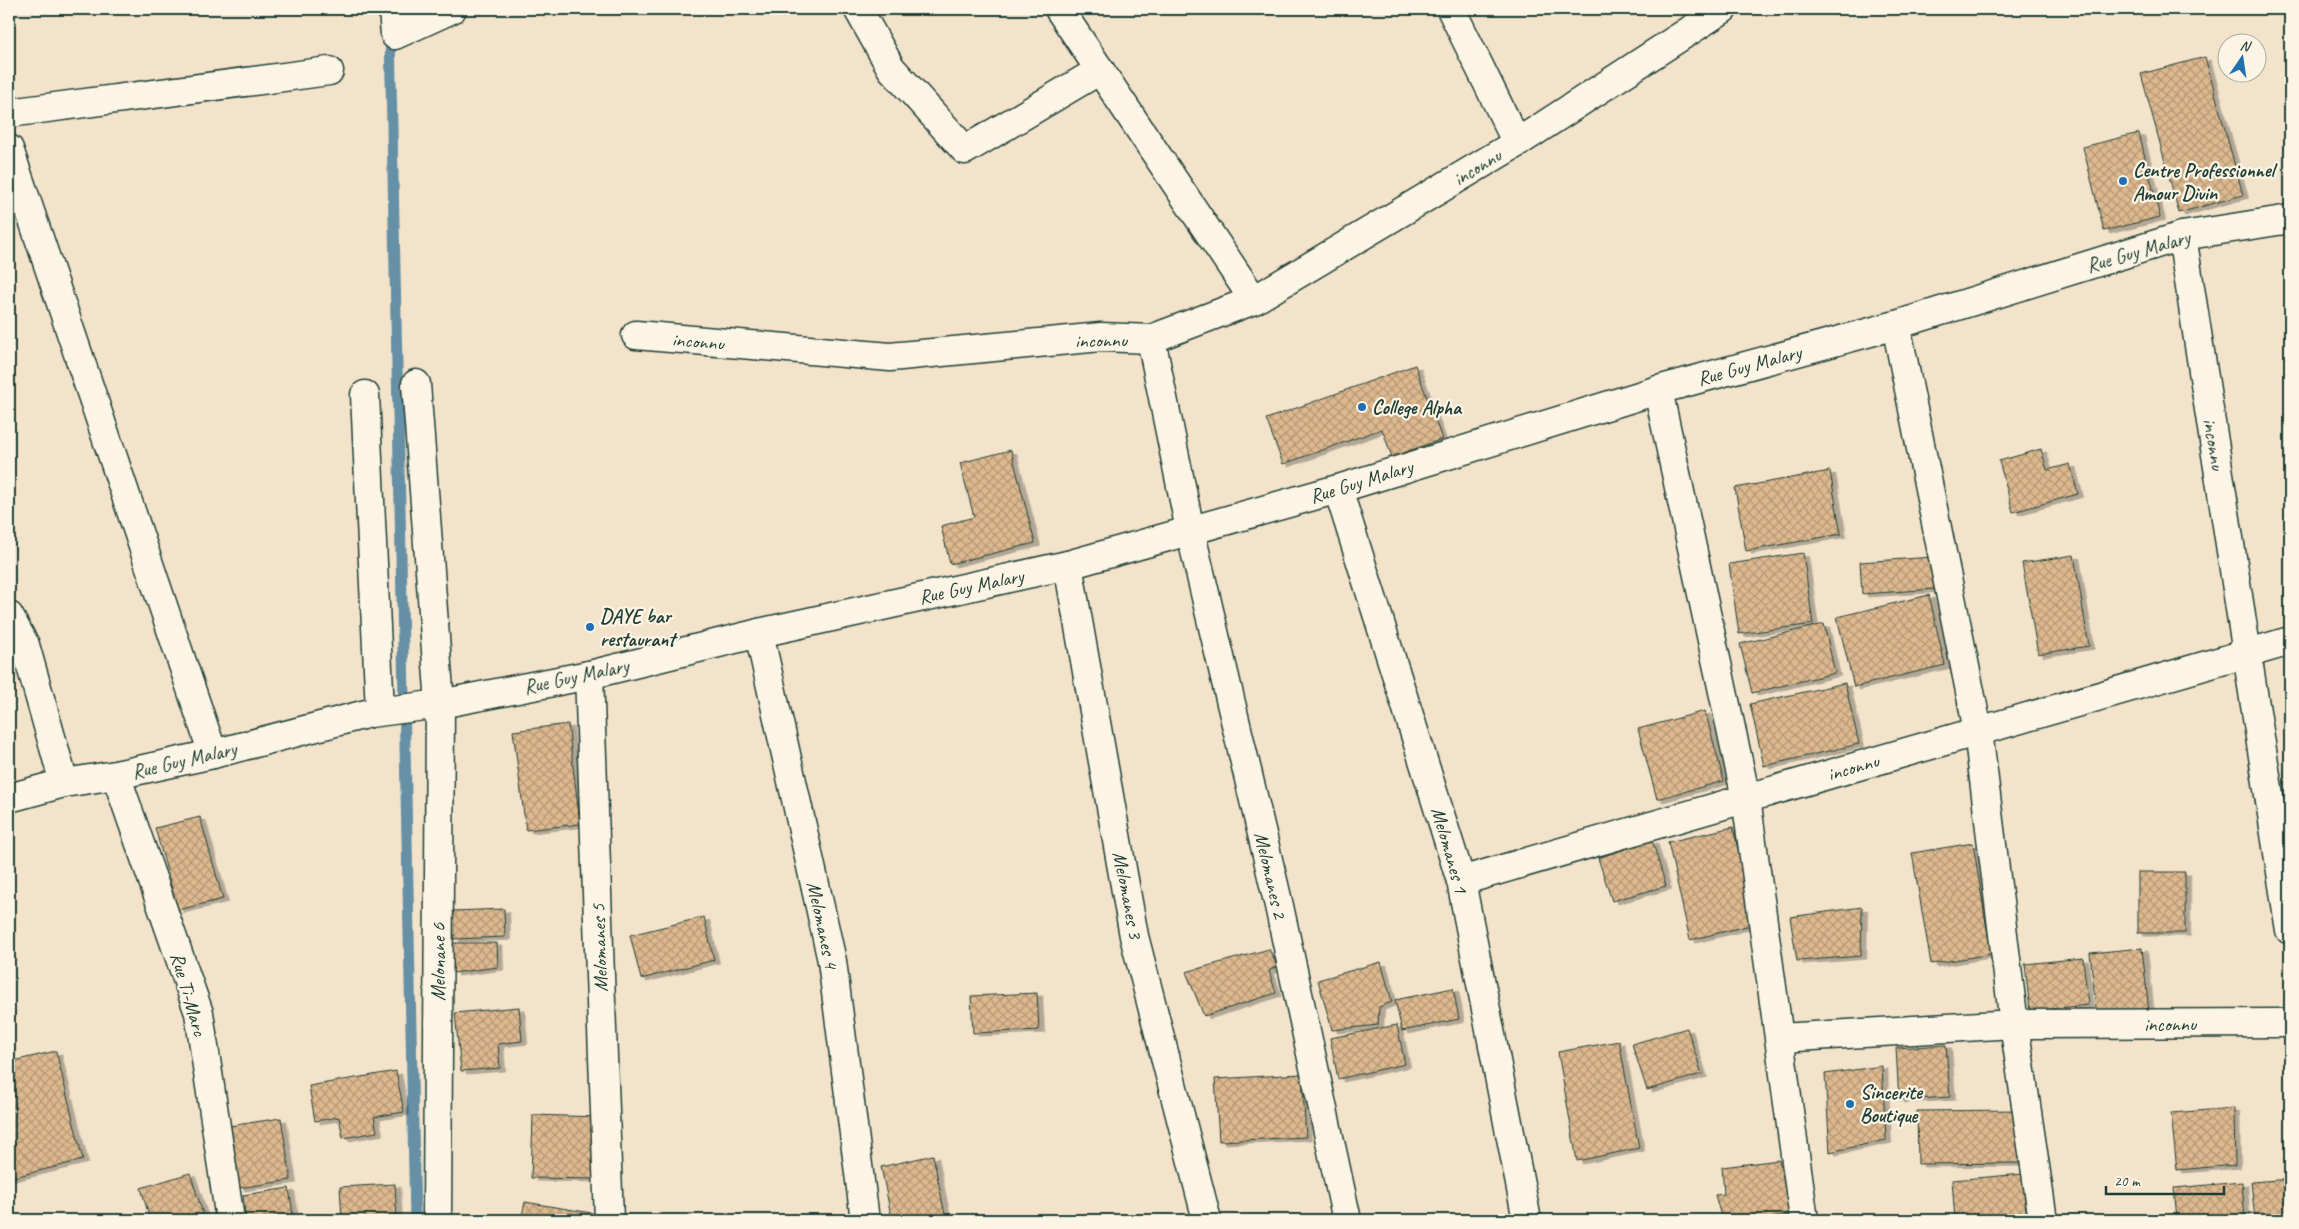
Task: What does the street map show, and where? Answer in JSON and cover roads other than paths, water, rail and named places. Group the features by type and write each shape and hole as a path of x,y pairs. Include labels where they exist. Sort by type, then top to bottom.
{"street":[{"path":"393,9 395,35 452,9"},
{"path":"858,9 891,68 965,150 1100,70"},
{"path":"1060,9 1254,300"},
{"name":"inconnu","path":"1450,9 1517,143"},
{"name":"inconnu","path":"636,336 890,357 1101,337 1151,340 1254,300 1517,143 1723,9"},
{"path":"9,113 329,71"},
{"path":"9,150 213,754"},
{"name":"Rue Guy Malary","path":"9,798 64,783 116,775 213,754 384,711 431,705 589,675 759,633 1068,565 1338,489 1658,390 1896,325 2182,236 2290,219"},
{"name":"inconnu","path":"2182,236 2290,930"},
{"path":"1896,325 1978,731 2014,1024 2043,1220"},
{"name":"Melomanes 2","path":"1151,340 1190,530 1279,906 1347,1220"},
{"name":"Melonane 6","path":"416,384 431,705 437,1220"},
{"path":"1658,390 1746,798 1804,1220"},
{"path":"365,395 384,711"},
{"name":"Melomanes 1","path":"1338,489 1461,881 1527,1220"},
{"name":"Melomanes 3","path":"1068,565 1134,936 1207,1220"},
{"path":"9,616 26,645 64,783"},
{"name":"Melomanes 4","path":"759,633 832,961 865,1220"},
{"name":"inconnu","path":"1461,881 2246,652 2290,641"},
{"name":"Melomanes 5","path":"589,675 609,1220"},
{"name":"Rue Ti-Marc","path":"116,775 199,1013 230,1220"},
{"name":"inconnu","path":"1780,1038 2014,1024 2290,1024"}],"waterway":[{"path":"390,33 415,1220"}],"place":[{"name":"Centre Professionnel Amour Divin","path":"2123,181"},
{"name":"College Alpha","path":"1362,407"},
{"name":"DAYE bar restaurant","path":"590,627"},
{"name":"Sincerite Boutique","path":"1850,1104"}]}
